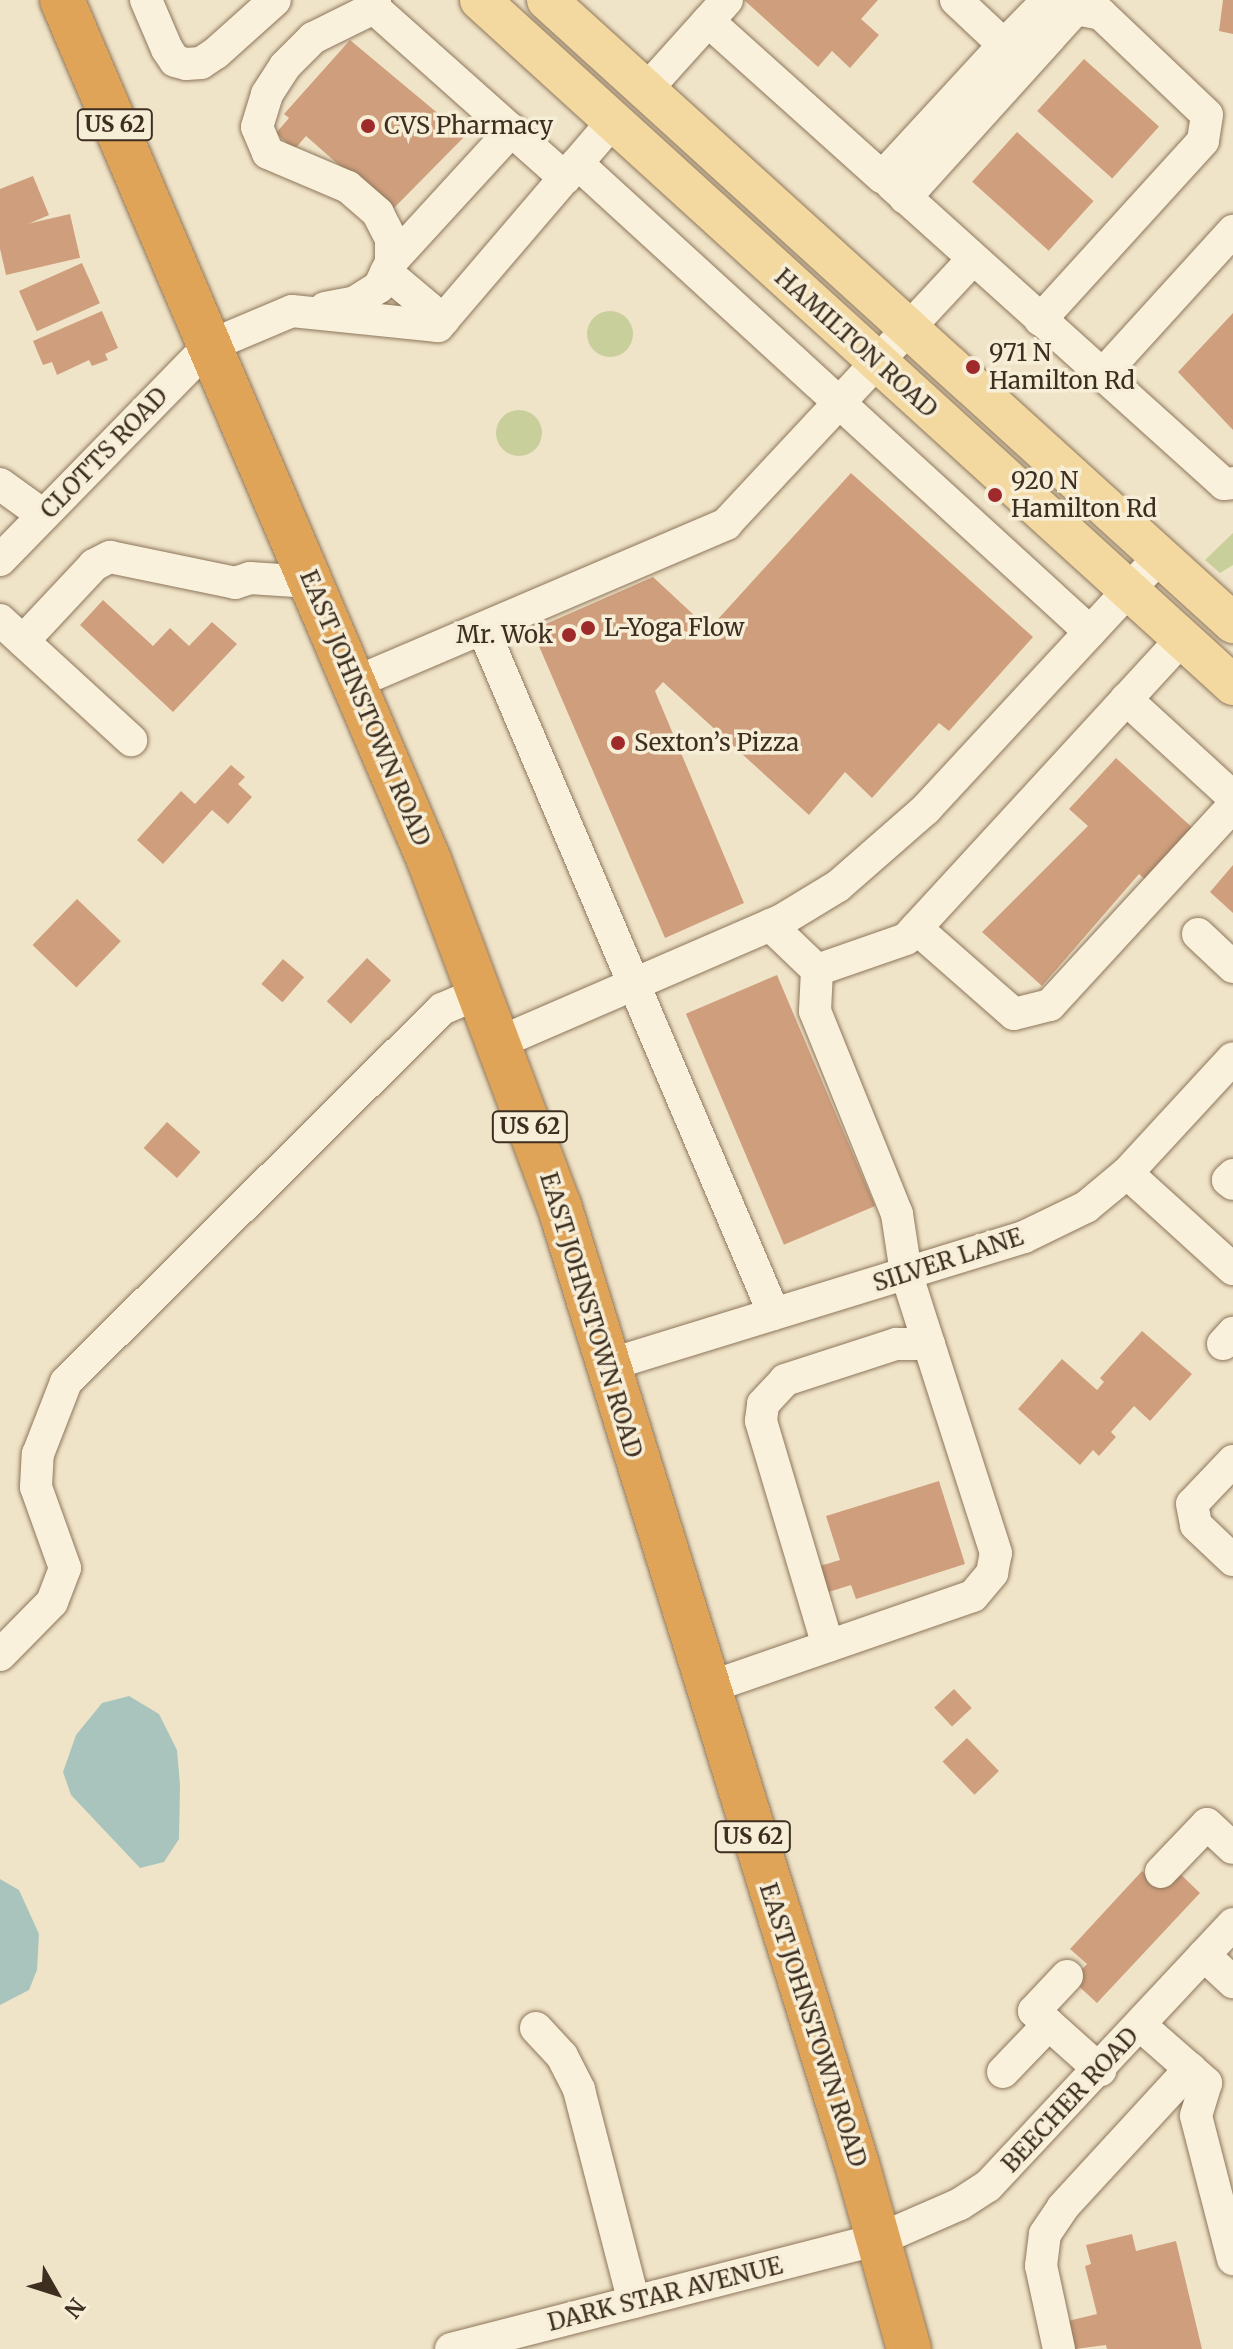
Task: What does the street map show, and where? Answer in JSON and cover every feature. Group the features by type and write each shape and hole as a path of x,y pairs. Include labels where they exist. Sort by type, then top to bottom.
{"highway":[{"name":"EAST JOHNSTOWN ROAD","path":"63,1 354,683 479,993 559,1205 880,2239 909,2349"}],"main road":[{"name":"HAMILTON ROAD","path":"547,0 1233,623"},
{"name":"HAMILTON ROAD","path":"493,4 613,121 1233,685"}],"street":[{"path":"156,5 175,61 201,63 275,0"},
{"path":"956,0 1004,45"},
{"path":"894,187 1004,45 1048,0"},
{"path":"443,320 389,267 391,239 378,213 348,187 268,153 257,127 267,94 285,66 313,38 375,4 512,130 571,170 841,402 1090,632"},
{"path":"894,187 1076,9 1101,14 1207,115 1203,141 1040,320"},
{"path":"646,90 717,11 894,187 1224,484 1233,483"},
{"path":"209,346 292,311 438,326 613,121"},
{"path":"306,312 355,302 379,287 389,267 512,130"},
{"path":"1102,375 1233,231"},
{"path":"354,683 726,524 973,259"},
{"name":"CLOTTS ROAD","path":"0,560 209,346"},
{"path":"0,484 43,515"},
{"path":"250,578 290,532"},
{"path":"131,740 12,631 94,565 110,557 235,583 250,578 311,582"},
{"path":"498,1043 770,925 838,886 926,809 1159,557"},
{"path":"483,629 631,985 774,1314"},
{"path":"817,970 906,939 1182,639"},
{"path":"1126,699 1233,797"},
{"path":"916,928 1014,1014 1050,1005 1233,806"},
{"path":"707,1688 973,1596 992,1573 996,1553 906,1273 897,1214 815,1011 817,970 770,925"},
{"path":"1198,934 1233,967"},
{"path":"0,1655 52,1602 65,1568 36,1487 38,1454 66,1382 442,1009 479,993"},
{"name":"SILVER LANE","path":"608,1365 1024,1237 1086,1207 1127,1173 1233,1058"},
{"path":"1127,1173 1233,1269"},
{"path":"1233,1175 1228,1180 1233,1184"},
{"path":"828,1646 761,1421 763,1404 785,1380 896,1344 929,1344"},
{"path":"1233,1461 1192,1504 1196,1525 1233,1560"},
{"path":"1161,1872 1207,1824 1229,1836"},
{"name":"BEECHER ROAD","path":"880,2239 936,2216 988,2186 1100,2070 1233,1924"},
{"path":"1204,1955 1233,1982"},
{"path":"1067,1976 1034,2011 1100,2070"},
{"path":"1003,2072 1049,2024"},
{"path":"1140,2025 1210,2079"},
{"path":"536,2028 562,2056 579,2090 634,2302"},
{"path":"1210,2079 1196,2116 1233,2259"},
{"path":"1059,2349 1041,2266 1045,2234 1063,2207 1210,2079"},
{"name":"DARK STAR AVENUE","path":"451,2349 880,2239"}],"green space":[{"path":"610,311 627,317 633,334 627,351 610,357 593,351 587,334 593,317"},
{"path":"519,410 536,416 542,433 536,450 519,456 502,450 496,433 502,416"},
{"path":"1233,533 1233,565 1220,573 1205,560"}],"water":[{"path":"129,1696 159,1714 177,1750 180,1785 179,1839 164,1862 140,1868 71,1795 63,1772 76,1735 102,1703"},
{"path":"0,1879 19,1890 39,1934 37,1970 29,1990 0,2005"}],"building":[{"path":"744,0 878,0 861,19 879,35 850,68 832,51 818,67"},
{"path":"1223,0 1233,0 1233,34 1219,31"},
{"name":"CVS Pharmacy","path":"350,40 465,136 391,211 306,136 294,150 276,133 289,118 284,114"},
{"path":"1084,59 1159,127 1112,179 1037,111"},
{"path":"1017,132 1094,201 1049,251 972,182"},
{"path":"33,176 49,215 0,236 0,189"},
{"path":"70,214 80,258 6,275 0,249 0,230"},
{"path":"82,263 100,303 37,331 19,291"},
{"path":"102,311 118,348 105,354 108,360 92,366 89,360 57,375 52,362 43,365 33,341"},
{"path":"1233,313 1233,430 1178,372"},
{"path":"851,473 1033,637 949,731 939,723 872,798 845,772 809,815 663,682 655,691 744,903 665,938 532,630 653,577 709,629"},
{"path":"103,600 153,646 170,628 189,646 212,622 237,644 173,712 80,625"},
{"path":"1116,758 1196,831 1149,883 1139,874 1042,986 982,932 1088,826 1069,809"},
{"path":"231,765 245,777 238,784 252,797 228,824 212,810 163,864 137,840 181,791 195,804"},
{"path":"1233,865 1233,913 1210,892"},
{"path":"77,899 121,941 76,987 33,945"},
{"path":"367,958 391,981 351,1024 327,1001"},
{"path":"283,959 304,977 282,1002 261,984"},
{"path":"777,975 875,1206 784,1245 686,1014"},
{"path":"167,1122 200,1152 177,1178 144,1148"},
{"path":"1142,1331 1192,1374 1150,1421 1134,1406 1111,1432 1116,1437 1099,1456 1093,1450 1080,1465 1018,1409 1062,1359 1097,1390 1104,1382 1100,1378"},
{"path":"939,1481 965,1564 856,1599 851,1585 819,1595 810,1569 840,1560 826,1516"},
{"path":"954,1689 972,1708 952,1726 934,1707"},
{"path":"967,1738 999,1771 974,1795 943,1762"},
{"path":"1173,1867 1200,1893 1097,2003 1072,1980 1087,1964 1070,1949 1142,1871 1156,1884"},
{"path":"1132,2234 1136,2251 1176,2241 1202,2349 1107,2349 1106,2345 1075,2349 1068,2321 1097,2314 1085,2266 1091,2264 1086,2245"}],"place":[{"name":"CVS Pharmacy","path":"368,126"},
{"name":"971 N Hamilton Rd","path":"973,367"},
{"name":"920 N Hamilton Rd","path":"995,495"},
{"name":"L-Yoga Flow","path":"588,628"},
{"name":"Mr. Wok","path":"569,635"},
{"name":"Sexton’s Pizza","path":"618,743"}]}
